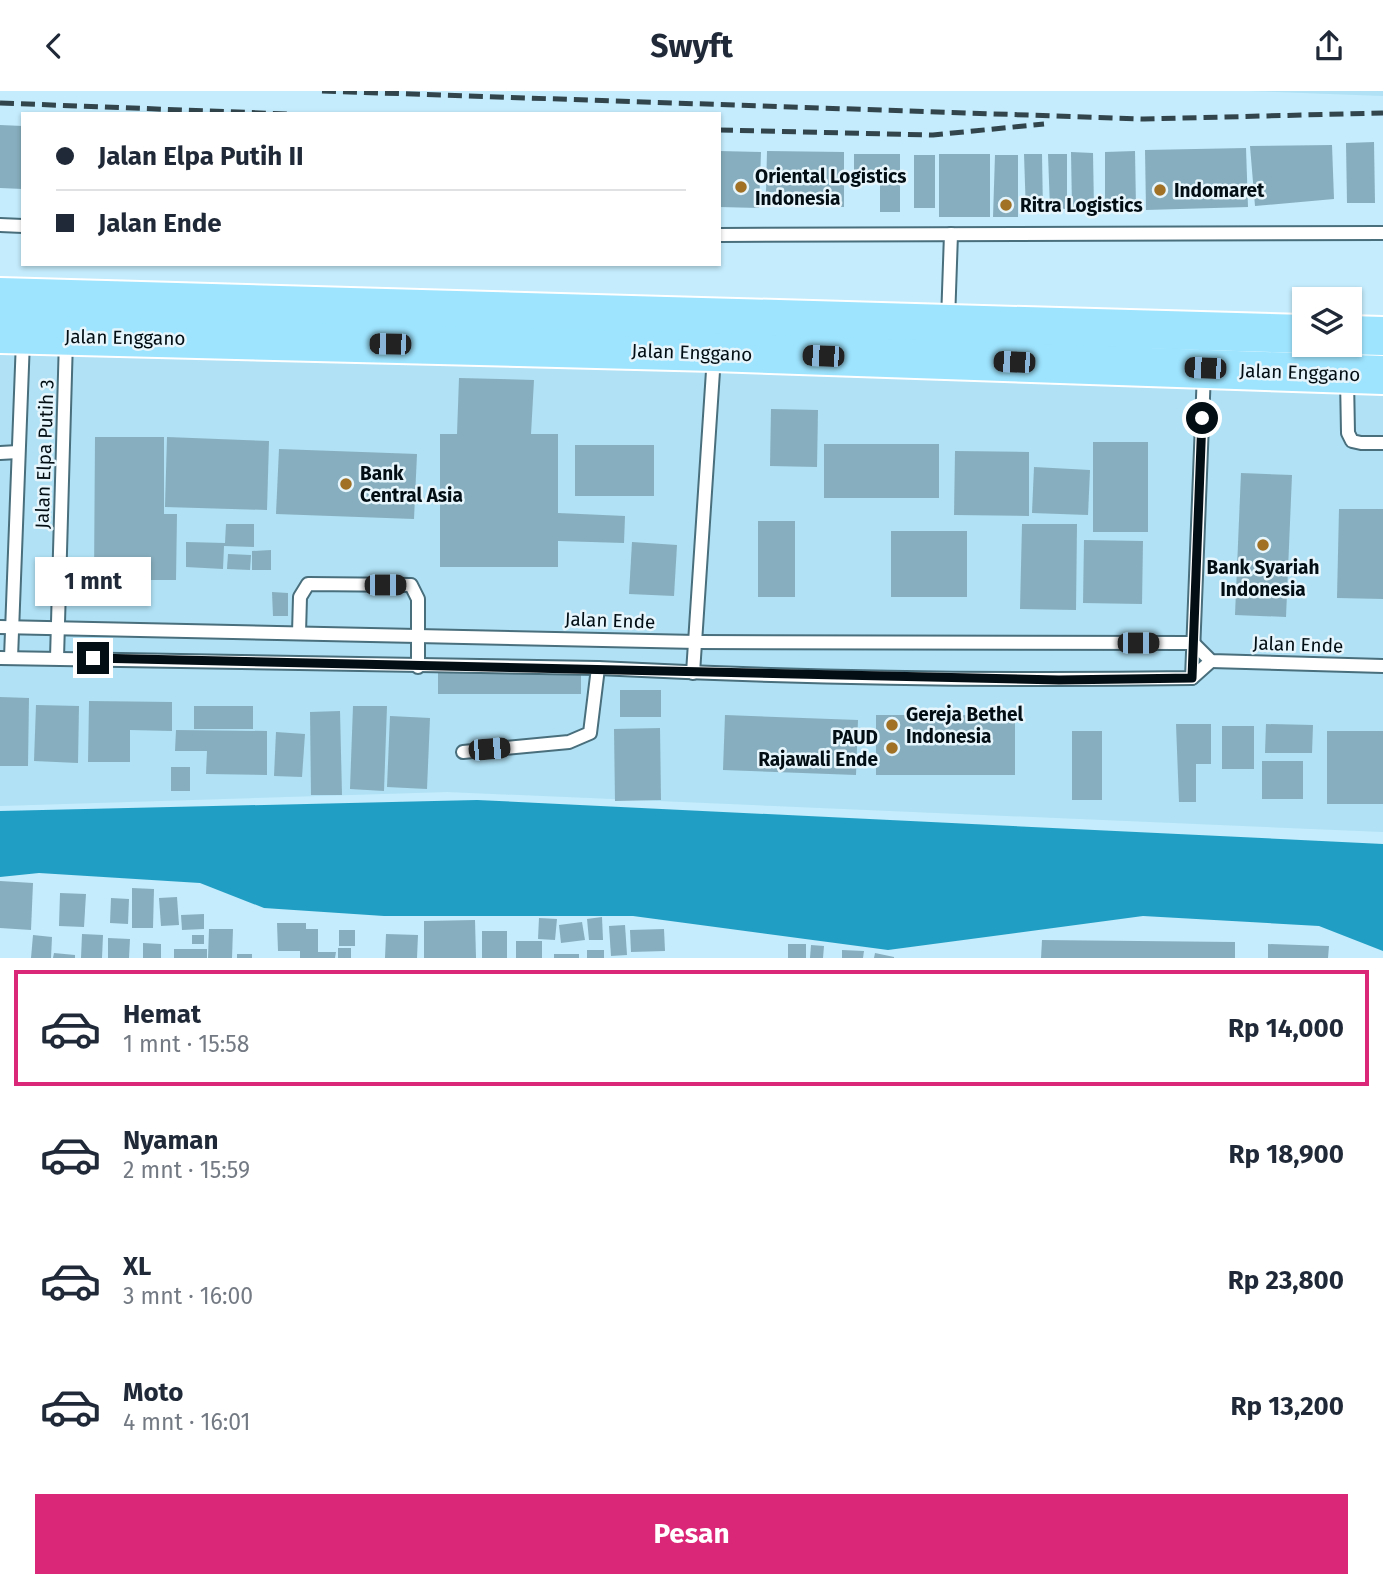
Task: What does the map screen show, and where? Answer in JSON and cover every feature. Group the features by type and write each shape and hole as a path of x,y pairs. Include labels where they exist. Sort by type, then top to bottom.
{"highway":[{"name":"Jalan Enggano","path":"0,297 1292,334"},
{"name":"Jalan Enggano","path":"11,334 714,352 1365,374"},
{"name":"Jalan Enggano","path":"1362,335 1383,336"}],"lane":[{"path":"0,225 21,226"},
{"path":"721,235 1383,233"},
{"path":"948,323 951,234"},
{"name":"Jalan Elpa Putih 3","path":"6,658 18,452 11,334"},
{"name":"Jalan Elpa Putih 3","path":"57,657 66,336"},
{"path":"694,673 714,352"},
{"path":"1192,678 1205,368"},
{"path":"1365,374 1348,433 1352,441 1383,443"},
{"path":"0,453 18,452"},
{"path":"299,633 300,597 308,584 411,585 418,599 418,667"},
{"name":"Jalan Ende","path":"6,627 697,642 1193,643"},
{"path":"6,658 598,668 694,673 1059,680 1192,678 1211,661 1193,643"},
{"name":"Jalan Ende","path":"1211,661 1383,666"},
{"path":"463,752 569,742 590,733 598,668"}],"shaded area":[{"path":"1249,91 1383,91 1383,96"},
{"path":"0,348 1383,392 1383,832 447,792 0,806"}],"water":[{"path":"477,800 1383,844 1383,951 1319,926 1143,916 888,950 633,916 384,916 264,908 200,883 39,873 0,877 0,811"}],"building":[{"path":"0,125 21,126 21,189 0,188"},
{"path":"1374,142 1375,203 1347,203 1346,143"},
{"path":"1332,145 1334,199 1255,206 1250,146"},
{"path":"1246,148 1248,207 1146,210 1145,150"},
{"path":"721,151 761,152 759,208 721,207"},
{"path":"767,151 844,152 844,207 820,207 820,193 766,192"},
{"path":"1135,151 1136,207 1105,208 1105,152"},
{"path":"1071,152 1093,153 1094,209 1072,209"},
{"path":"854,154 900,154 900,212 880,212 880,176 854,176"},
{"path":"939,154 990,154 990,217 939,217"},
{"path":"1024,154 1042,154 1043,213 1026,214"},
{"path":"1048,154 1067,154 1067,209 1050,209"},
{"path":"914,155 935,155 935,208 914,208"},
{"path":"995,155 1018,155 1018,217 993,217"},
{"path":"459,378 534,380 531,434 558,434 558,513 625,516 624,543 558,541 558,567 440,567 440,434 457,434"},
{"path":"771,409 818,410 817,467 770,466"},
{"path":"95,437 164,437 164,514 177,514 176,580 94,580"},
{"path":"167,437 269,441 267,510 165,507"},
{"path":"1093,442 1148,442 1148,532 1093,532"},
{"path":"824,444 939,444 939,498 824,498"},
{"path":"575,445 654,445 654,496 575,496"},
{"name":"Bank Central Asia","path":"279,449 417,454 414,519 276,514"},
{"path":"955,451 1029,452 1029,516 954,515"},
{"path":"1034,467 1090,470 1088,515 1032,513"},
{"name":"Bank Syariah Indonesia","path":"1241,473 1292,475 1286,617 1235,615"},
{"path":"1339,509 1383,509 1383,599 1337,598"},
{"path":"758,521 795,521 795,597 758,597"},
{"path":"226,524 254,524 254,547 224,546 223,569 186,567 186,542 225,543"},
{"path":"1022,524 1077,524 1076,610 1020,609"},
{"path":"891,531 967,531 967,597 891,597"},
{"path":"1084,540 1143,541 1142,604 1083,603"},
{"path":"632,542 677,545 674,596 629,594"},
{"path":"271,550 271,570 252,570 252,551"},
{"path":"228,554 251,555 250,570 227,569"},
{"path":"272,592 288,593 288,616 273,616"},
{"path":"438,672 581,672 581,694 438,694"},
{"path":"620,690 661,690 661,717 620,717"},
{"path":"0,697 29,698 28,766 0,766"},
{"path":"89,701 172,702 172,731 130,730 130,762 88,762"},
{"path":"36,705 79,706 78,763 34,761"},
{"path":"194,706 253,706 253,729 194,729"},
{"path":"353,706 387,706 384,791 350,789"},
{"path":"340,711 342,795 311,795 310,712"},
{"path":"725,715 858,720 856,775 723,770"},
{"path":"876,715 1015,715 1015,775 876,775"},
{"path":"390,716 430,718 427,789 387,787"},
{"path":"1176,724 1211,724 1211,764 1196,764 1196,802 1179,802"},
{"path":"1266,724 1313,725 1312,753 1265,753"},
{"path":"1222,726 1254,726 1254,769 1222,769"},
{"path":"660,728 661,800 615,801 614,729"},
{"path":"176,730 267,731 267,775 206,774 207,751 175,751"},
{"path":"1072,731 1102,731 1102,800 1072,800"},
{"path":"1327,731 1383,731 1383,804 1327,804"},
{"path":"276,732 305,734 302,777 274,776"},
{"path":"1262,761 1303,761 1303,799 1262,799"},
{"path":"171,767 190,767 190,791 171,791"},
{"path":"0,881 33,883 31,930 0,928"},
{"path":"132,888 154,889 153,928 132,928"},
{"path":"60,893 86,894 84,927 59,926"},
{"path":"177,897 179,925 161,926 159,898"},
{"path":"111,898 129,899 128,924 110,923"},
{"path":"204,914 204,929 182,930 181,915"},
{"path":"602,917 603,940 589,940 587,919"},
{"path":"539,918 557,919 555,940 538,939"},
{"path":"475,920 476,958 424,958 424,921"},
{"path":"582,922 585,940 561,943 559,925"},
{"path":"277,923 306,923 306,929 318,929 318,952 336,952 335,958 300,958 300,951 278,951"},
{"path":"625,925 627,955 611,956 609,926"},
{"path":"209,929 233,929 232,958 208,958"},
{"path":"664,929 665,951 631,952 630,930"},
{"path":"339,930 355,930 355,946 339,946"},
{"path":"482,931 507,931 507,958 482,958"},
{"path":"82,934 103,935 102,958 81,958"},
{"path":"386,934 418,935 417,958 385,958"},
{"path":"33,935 52,937 51,958 31,958"},
{"path":"192,935 204,935 204,944 192,944"},
{"path":"108,938 130,939 129,958 108,958"},
{"path":"1042,940 1235,942 1235,958 1041,958"},
{"path":"516,941 542,941 542,958 516,958"},
{"path":"143,943 161,944 161,958 143,958"},
{"path":"788,944 806,944 806,958 788,958"},
{"path":"1268,944 1329,946 1328,958 1268,958"},
{"path":"811,945 824,946 823,958 810,958"},
{"path":"338,948 351,948 351,958 338,958"},
{"path":"174,949 207,949 207,958 174,958"},
{"path":"587,950 604,950 604,958 587,958"},
{"path":"842,950 864,951 863,958 842,958"},
{"path":"54,953 75,955 75,958 53,958"},
{"path":"875,953 894,957 894,958 874,958"},
{"path":"237,954 252,954 252,958 237,958"},
{"path":"554,954 579,954 579,958 554,958"}],"railway":[{"path":"322,91 1144,119 1383,113"},
{"path":"0,103 236,112"},
{"path":"721,130 933,135 1044,124"}],"place":[{"name":"Oriental Logistics Indonesia","path":"741,187"},
{"name":"Indomaret","path":"1160,190"},
{"name":"Ritra Logistics","path":"1006,205"},
{"name":"Bank Central Asia","path":"346,484"},
{"name":"Bank Syariah Indonesia","path":"1263,545"},
{"name":"Gereja Bethel Indonesia","path":"892,725"},
{"name":"PAUD Rajawali Ende","path":"892,748"}],"route":[{"path":"93,658 1059,680 1192,678 1202,418"}]}
